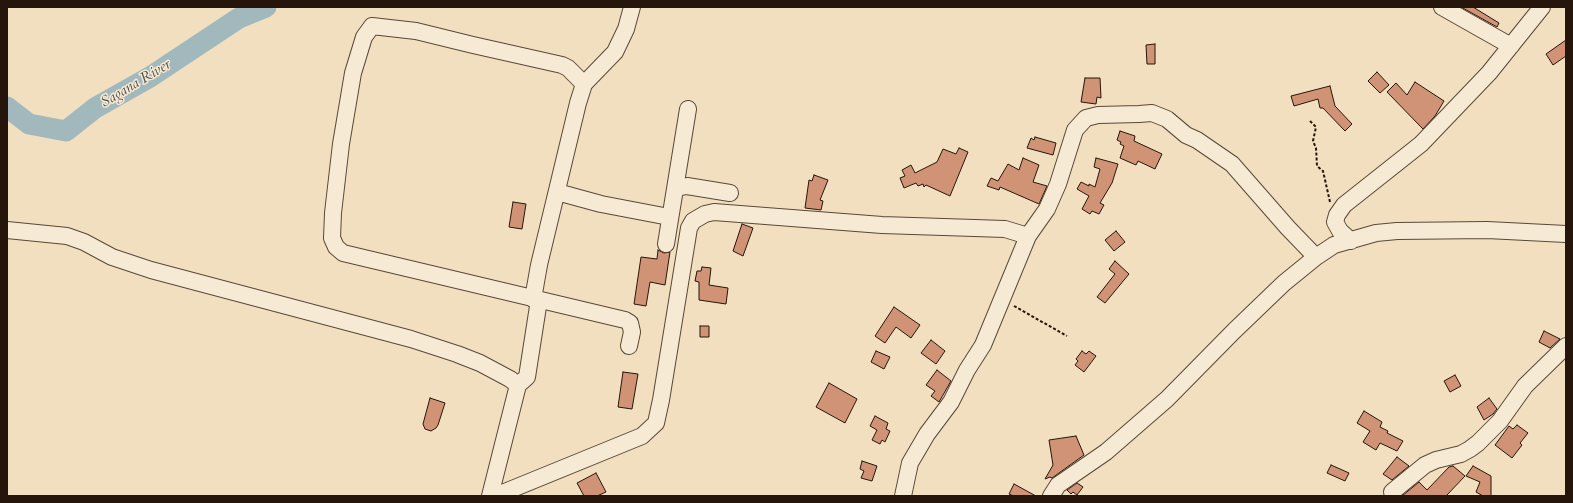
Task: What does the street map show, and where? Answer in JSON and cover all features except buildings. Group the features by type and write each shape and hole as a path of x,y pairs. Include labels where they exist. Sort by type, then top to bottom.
{"street":[{"path":"490,496 518,385 527,377 539,265 578,103 584,84 615,52 626,29 632,7"},
{"path":"1442,7 1511,46"},
{"path":"1351,241 1340,231 1336,222 1337,215 1344,205 1421,144 1489,73 1542,7"},
{"path":"584,84 568,68 562,65 416,31 372,26 364,37 354,73 341,144 333,213 332,238 336,247 343,253 353,256 626,320 630,324 632,332 629,346"},
{"path":"666,244 688,109"},
{"path":"903,496 910,463 927,434 951,402 983,345 1028,236 1047,209 1058,184 1071,138 1075,130 1086,118 1098,115 1152,113 1167,119 1186,135 1197,140 1232,164 1288,228 1316,257"},
{"path":"676,188 687,186 730,193"},
{"path":"557,192 601,204 670,216"},
{"path":"495,496 642,436 651,430 656,423 689,228 693,221 705,214 714,212 890,225 1005,229 1028,236"},
{"path":"7,230 67,236 84,242 112,257 151,270 411,339 480,364 510,379 518,385"},
{"path":"1051,496 1058,485 1106,452 1167,399 1284,283 1316,257 1334,245 1376,233 1397,231 1487,230 1566,234"},
{"path":"1392,492 1425,465 1436,460 1461,454 1470,450 1500,421 1525,386 1566,346"}],"path":[{"path":"1310,121 1316,128 1313,141 1316,148 1317,166 1323,171 1329,199 1337,215"},
{"path":"1008,284 1009,303 1067,336"}],"waterway":[{"name":"Sagana River","path":"7,107 29,124 66,131 95,108 150,77 239,18 266,7"}]}
